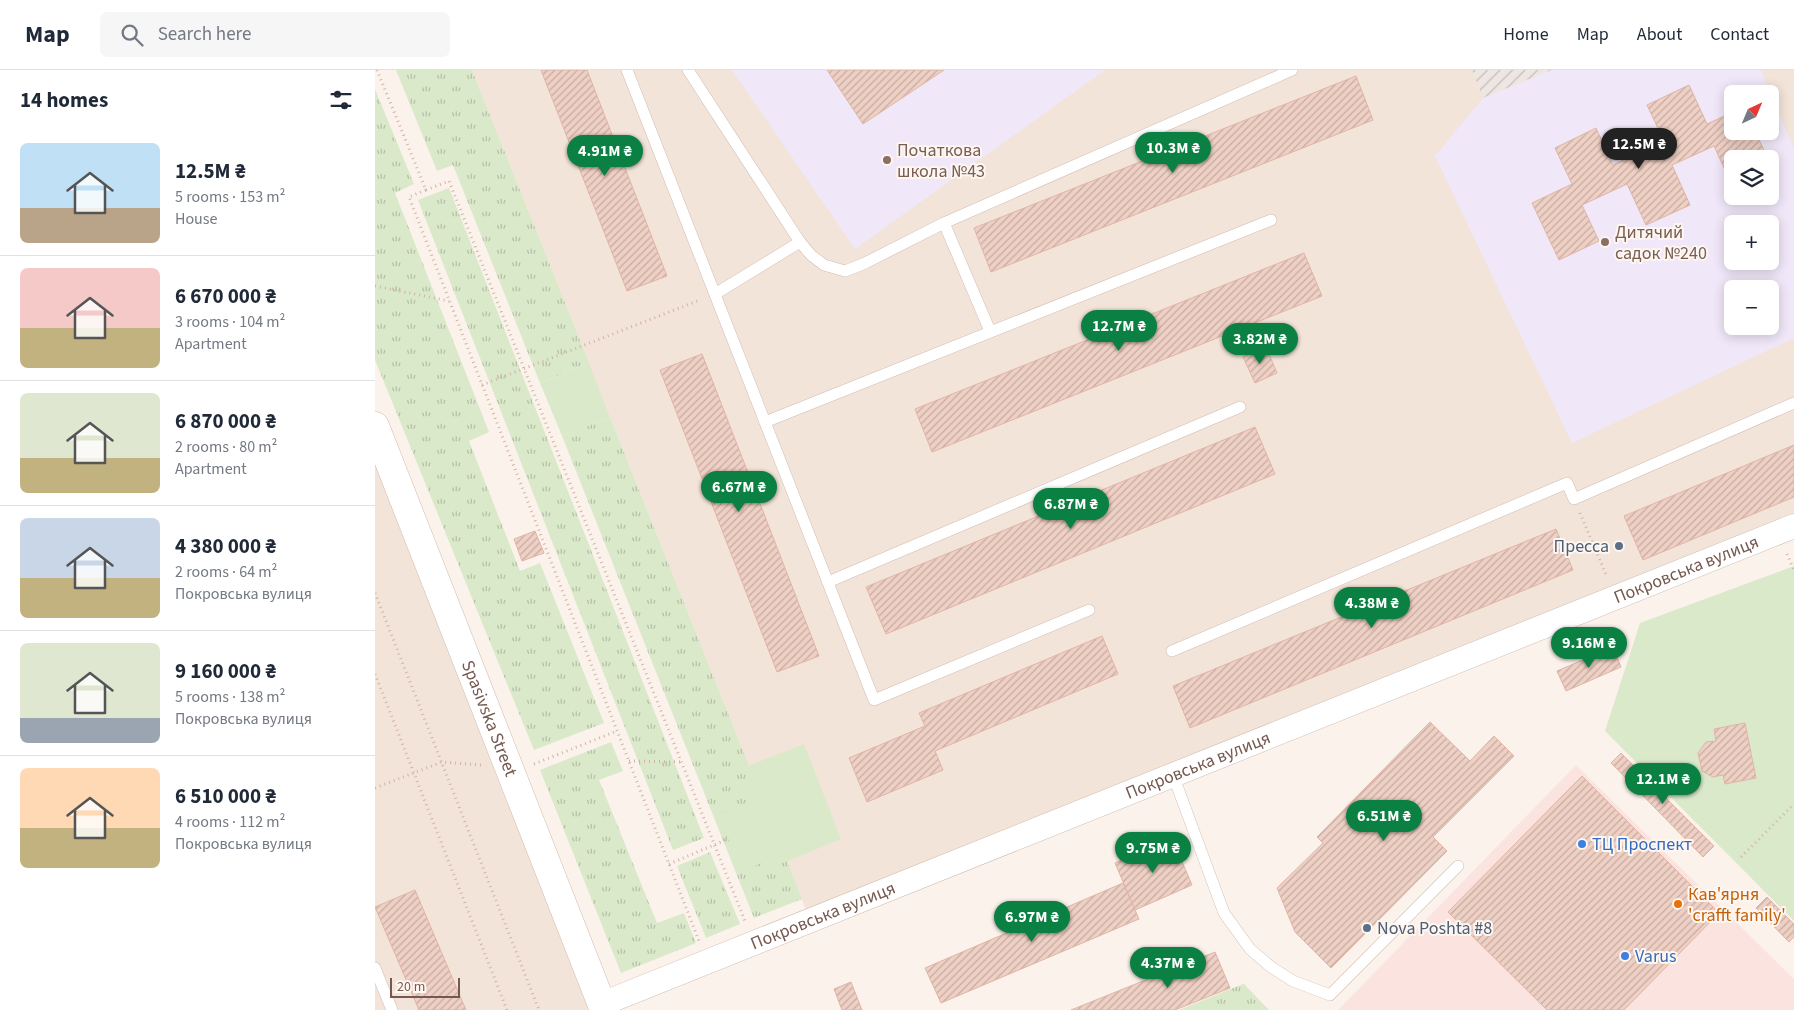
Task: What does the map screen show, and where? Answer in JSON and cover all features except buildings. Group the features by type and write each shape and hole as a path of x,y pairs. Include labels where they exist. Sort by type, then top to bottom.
{"street":[{"name":"Spasivska Street","path":"375,426 603,1007"},
{"name":"Покровська вулиця","path":"603,1007 754,943 1794,526"}],"lane":[{"path":"627,70 874,700 1089,610"},
{"path":"688,70 800,242 811,255 824,265 845,271 863,264 944,223 1292,70"},
{"path":"765,422 1271,220"},
{"path":"944,223 990,331"},
{"path":"715,294 800,242"},
{"path":"1172,651 1567,483 1574,499 1794,403"},
{"path":"828,582 1240,407"},
{"path":"1173,775 1224,913 1250,949 1271,967 1293,981 1329,995 1458,866"},
{"path":"375,968 392,1010"}],"path":[{"path":"377,70 426,190"},
{"path":"707,962 409,197 426,190 449,181 754,943"},
{"path":"375,286 449,301"},
{"path":"482,385 715,294"},
{"path":"1574,499 1616,598"},
{"path":"375,594 539,1010"},
{"path":"375,674 507,1010"},
{"path":"629,761 682,762"},
{"path":"375,788 442,762"},
{"path":"1741,857 1794,804"},
{"path":"669,864 729,839"}],"shaded area":[{"path":"472,70 1794,70 1794,526 810,920"},
{"name":"Початкова школа №43","path":"732,70 1105,70 855,249"},
{"path":"1472,70 1552,70 1483,98"},
{"name":"Дитячий садок №240","path":"1552,70 1761,70 1767,85 1724,85 1724,140 1779,140 1779,113 1794,149 1794,338 1572,443 1435,156 1483,98"},
{"path":"375,428 604,1010 375,1010"},
{"path":"1576,765 1794,979 1794,1010 1338,1010"}],"green space":[{"path":"396,70 472,70 589,363 540,383 453,165 437,171"},
{"path":"375,89 414,184 395,193 489,432 469,441 520,571 540,563 604,723 534,750 375,360"},
{"path":"449,188 704,838 673,850 418,200"},
{"path":"589,363 610,417 562,436 540,383"},
{"path":"610,417 802,899 754,918 562,436"},
{"path":"1794,566 1794,921 1605,731 1640,623"},
{"path":"611,742 623,771 599,780 657,923 684,913 696,943 621,973 540,770"},
{"path":"804,744 841,839 783,863 779,855 741,872 719,814 756,799 743,768"},
{"path":"710,852 740,924 706,938 677,866"},
{"path":"1243,984 1269,1010 1179,1010"}],"place":[{"name":"Початкова школа №43","path":"887,160"},
{"name":"Дитячий садок №240","path":"1605,242"},
{"name":"Пресса","path":"1619,546"},
{"name":"ТЦ Проспект","path":"1582,844"},
{"name":"Кав'ярня 'crafft family'","path":"1678,904"},
{"name":"Nova Poshta #8","path":"1367,928"},
{"name":"Varus","path":"1625,956"}]}
